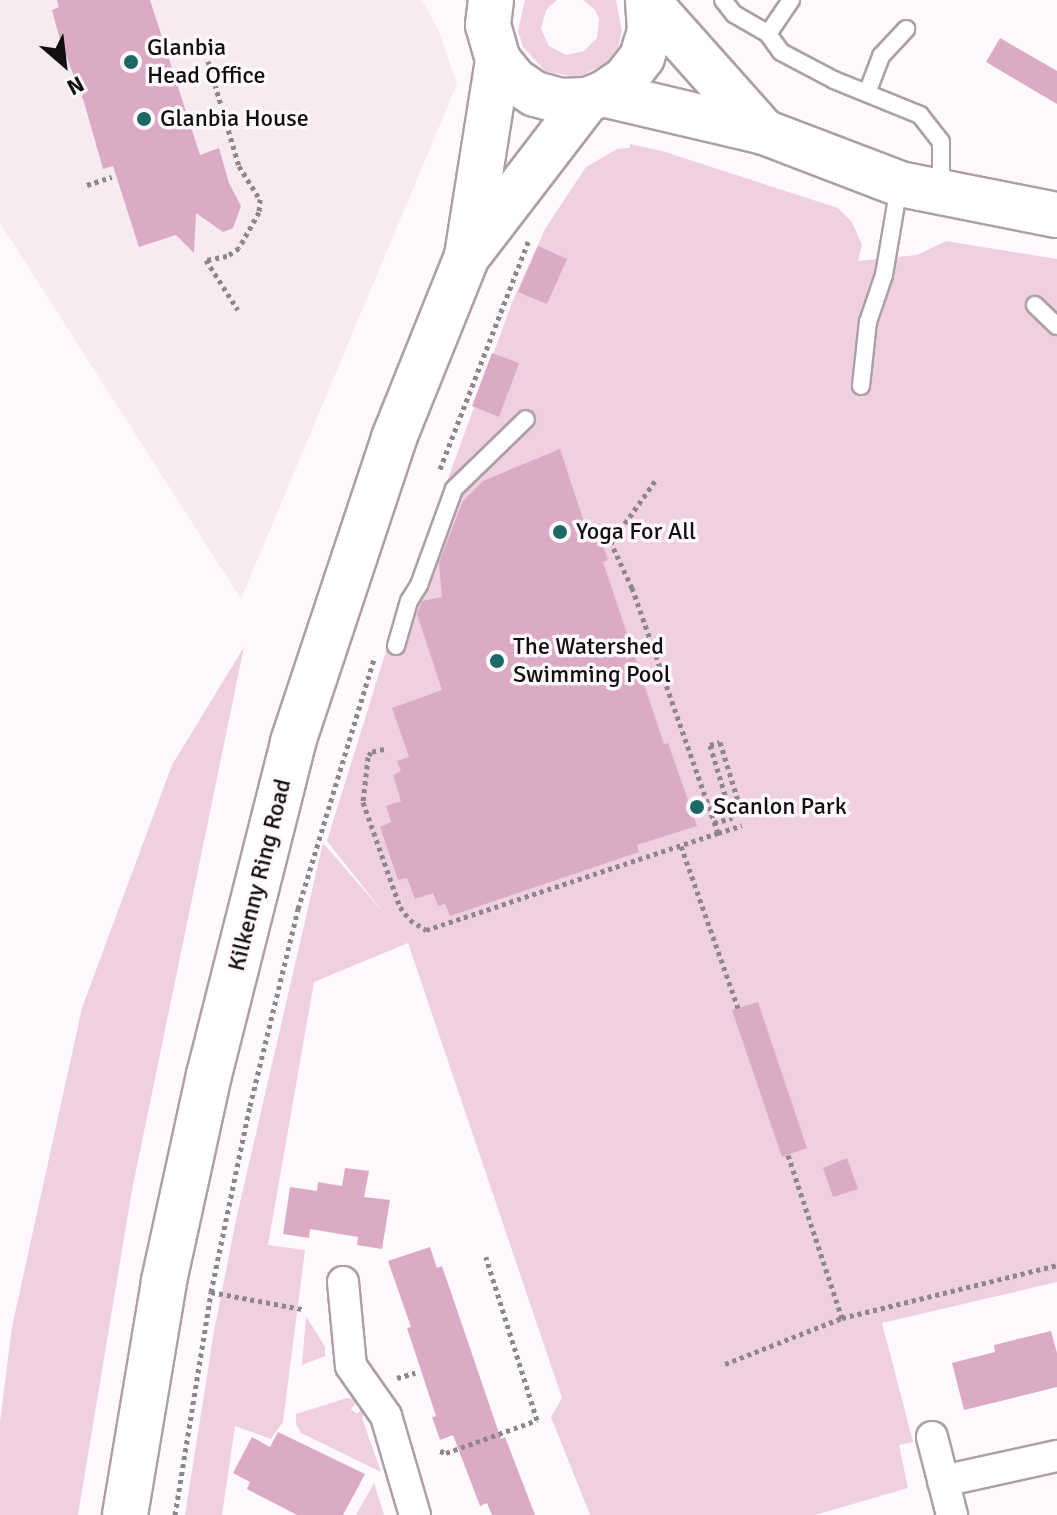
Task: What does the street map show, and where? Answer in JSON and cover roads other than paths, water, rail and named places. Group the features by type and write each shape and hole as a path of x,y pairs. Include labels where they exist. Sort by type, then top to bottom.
{"main road":[{"name":"Kilkenny Ring Road","path":"125,1515 180,1208 293,742 394,438 467,256 595,97 625,79 642,57 650,30 648,1"},
{"path":"648,1 764,132"},
{"name":"Kilkenny Ring Road","path":"467,256 487,21"},
{"path":"487,21 514,80 535,94 561,101 595,97 764,132 920,188 1057,215"}],"street":[{"path":"343,1282 351,1366 386,1416 415,1515"},
{"path":"932,1437 952,1515"},
{"path":"943,1481 1057,1456"}],"lane":[{"path":"723,0 734,14 768,34 781,52 920,115 941,142 884,275 868,322 861,386"},
{"path":"768,34 791,0"},
{"path":"867,93 881,56 906,29"},
{"path":"1035,305 1057,326"},
{"path":"396,646 409,601 419,585 454,489 526,419"}],"place":[{"name":"Glanbia Head Office","path":"131,62"},
{"name":"Glanbia House","path":"144,119"},
{"name":"Yoga For All","path":"560,532"},
{"name":"The Watershed Swimming Pool","path":"497,661"},
{"name":"Scanlon Park","path":"697,807"}]}
